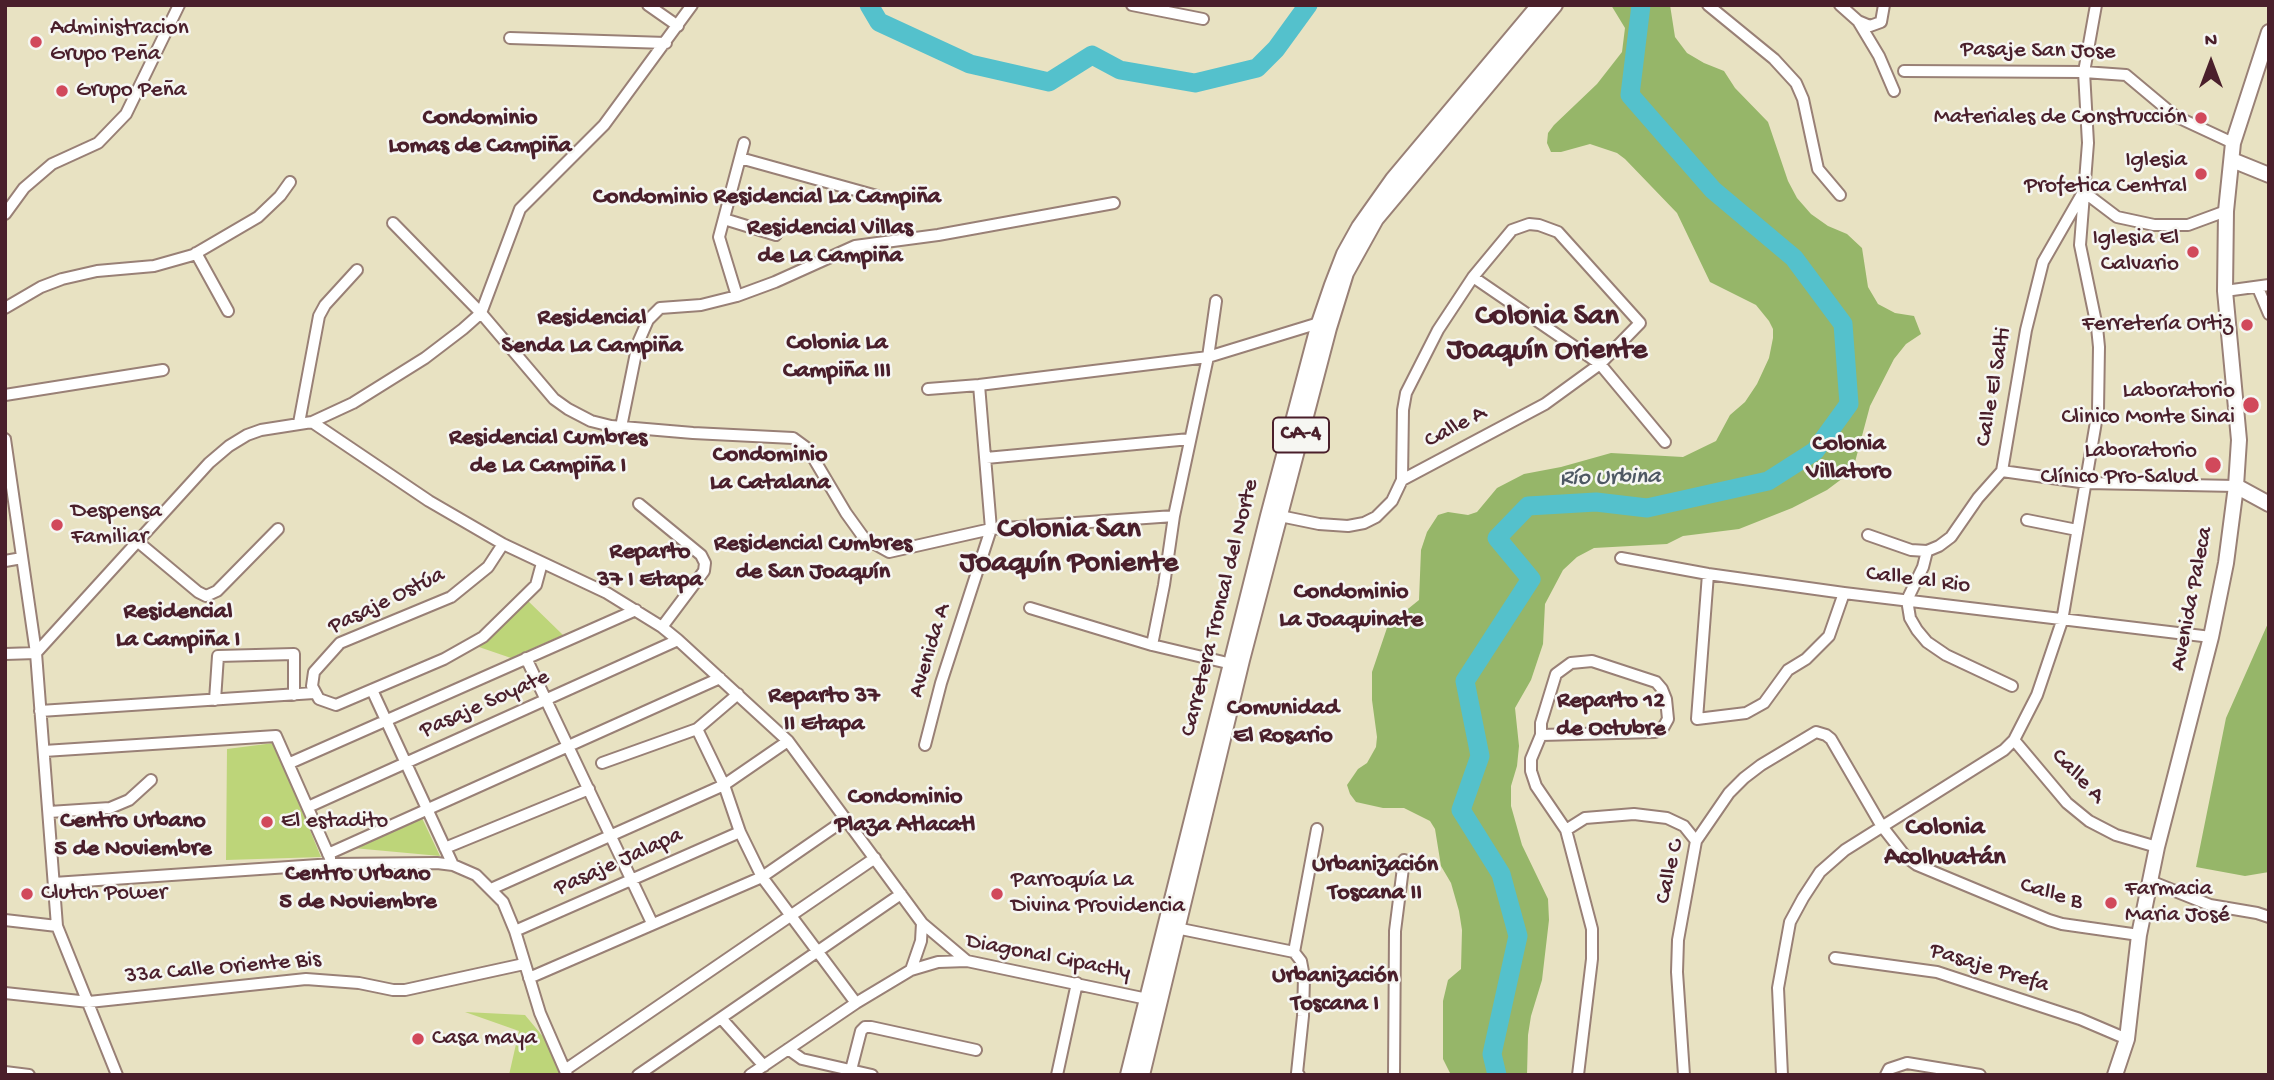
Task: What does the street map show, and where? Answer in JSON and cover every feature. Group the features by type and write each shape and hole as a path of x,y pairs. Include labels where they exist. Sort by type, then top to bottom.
{"main road":[{"name":"Carretera Troncal del Norte","path":"1153,1000 1319,323 1344,254 1359,227 1394,179 1539,5"},
{"name":"Carretera Troncal del Norte","path":"1153,1000 1176,928 1235,665 1280,516 1346,273 1376,219 1555,5"},
{"name":"Avenida Paleca","path":"2115,1075 2127,1039 2139,935 2157,847 2211,637 2225,563 2236,486 2239,440 2225,291 2226,211 2233,144 2269,33"},
{"path":"2232,160 2269,175"},
{"path":"2236,486 2269,504"},
{"name":"CA-4","path":"1128,1075 1153,1000"},
{"name":"CA-4","path":"1142,1075 1153,1000"}],"street":[{"path":"5,214 24,188 52,164 98,142 126,114 180,5"},
{"path":"648,5 678,26"},
{"path":"5,654 36,653 209,463 229,446 261,430 312,422 353,402 413,366 481,313 520,209 604,125 692,5"},
{"path":"1132,5 1203,19"},
{"path":"1708,5 1774,59 1796,82 1803,99 1818,169 1840,195"},
{"path":"1840,5 1858,21 1879,56 1894,91"},
{"path":"1858,21 1870,26 1881,22 1884,5"},
{"path":"1782,1075 1778,988 1790,922 1802,898 1820,872 1845,850 2004,750 2014,740 2037,695 2062,621 2098,410 2097,327 2080,245 2088,143 2084,72 2096,5"},
{"path":"510,38 666,43"},
{"name":"Pasaje San Jose","path":"1904,71 2084,72 2126,75 2175,116 2233,144"},
{"path":"737,296 719,237 744,143"},
{"path":"740,158 877,196"},
{"path":"5,308 41,287 62,279 97,271 154,266 196,253 258,217 277,200 290,182"},
{"path":"2084,191 2117,217 2154,225 2188,225 2226,211"},
{"name":"Calle El Salti","path":"1927,551 1951,537 1978,498 2002,471 2026,330 2043,262 2084,191"},
{"path":"621,427 638,343 648,320 655,311 667,305 701,305 737,296 855,246 938,235 1114,203"},
{"path":"724,219 776,236"},
{"path":"393,223 481,313 554,399 591,421 621,427 793,438 808,449 864,538 889,552 991,529 1174,516"},
{"name":"Calle A","path":"1402,480 1545,404 1600,364 1640,323 1564,236 1550,228 1539,225 1518,226 1473,277"},
{"path":"196,253 228,311"},
{"path":"299,424 319,316 325,305 357,270"},
{"path":"1280,516 1348,526 1363,523 1387,508 1402,480 1403,410 1409,384 1438,330 1473,277 1600,364 1665,442"},
{"path":"2225,291 2264,287 2269,314"},
{"path":"1152,645 1174,516 1208,357 1216,300"},
{"path":"928,389 1208,357 1319,323"},
{"path":"5,395 163,370"},
{"path":"979,385 991,529"},
{"path":"312,422 429,501 503,544 607,593 662,626 788,741 922,923 967,961"},
{"path":"5,439 8,476 36,653 57,926 117,1075"},
{"path":"986,458 1190,439"},
{"path":"2002,471 2087,483 2236,486"},
{"path":"639,504 701,555 705,563 704,571 662,626"},
{"path":"2027,520 2077,530"},
{"path":"137,541 206,596 217,591 278,529"},
{"name":"Avenida A","path":"925,745 941,683 991,529"},
{"path":"1868,535 1911,551 1927,551 1907,600 1910,618 1927,642 1946,655 2012,686"},
{"name":"Pasaje Ostúa","path":"314,693 312,678 318,666 340,643 451,597 488,567 503,544"},
{"path":"5,561 23,558"},
{"name":"Calle al Rio","path":"1620,558 1709,575 2062,621 2211,637"},
{"path":"40,711 314,693 324,703 336,705 444,660 483,637 536,585 542,563"},
{"path":"1709,575 1697,719 1746,713 1764,703 1788,670 1805,660 1829,636 1844,593"},
{"path":"1030,608 1152,645 1235,665"},
{"path":"290,764 636,610"},
{"name":"Pasaje Soyate","path":"308,807 678,640"},
{"path":"215,700 218,656 294,654 294,695"},
{"path":"526,658 652,923"},
{"path":"1541,735 1655,732 1663,728 1668,719 1666,699 1656,682 1592,661 1571,663 1556,674 1541,723 1541,735 1533,748 1531,771 1536,786 1566,830 1589,913 1593,946 1578,1075"},
{"path":"330,859 427,810 720,678"},
{"path":"372,690 453,865"},
{"path":"603,763 696,729 738,694"},
{"path":"696,729 724,785 740,832 762,877 856,1003"},
{"name":"Calle B","path":"1816,732 1831,739 1881,825 1906,857 1931,872 2049,920 2139,935"},
{"name":"Calle C","path":"1684,1075 1677,972 1678,940 1696,841 1729,793 1744,778 1816,732"},
{"path":"44,751 276,736 330,859"},
{"name":"Calle A","path":"2014,740 2067,803 2089,821 2116,835 2157,847"},
{"path":"491,889 724,785 788,741"},
{"path":"49,812 110,808 129,800 151,780"},
{"path":"445,848 589,789"},
{"path":"1566,830 1585,818 1634,814 1667,818 1684,826 1696,841"},
{"path":"529,978 762,877 846,819"},
{"path":"1294,952 1317,828"},
{"name":"Pasaje Jalapa","path":"515,931 740,832"},
{"path":"54,883 330,859 453,865 476,875 503,902 515,931 540,1013 566,1072 875,858"},
{"path":"1394,1075 1395,930 1404,859"},
{"path":"2150,881 2210,905 2269,917"},
{"path":"638,1075 901,894"},
{"path":"5,920 57,926"},
{"path":"911,970 921,941 922,923"},
{"path":"1176,928 1294,952 1301,961 1304,977 1299,1075"},
{"name":"Pasaje Prefa","path":"1835,958 1937,972 2080,1019 2127,1039"},
{"name":"Diagonal Cipactly","path":"751,1075 856,1003 911,970 938,962 967,961 1153,1000"},
{"name":"33a Calle Oriente Bis","path":"5,993 89,1002 306,979 405,990 524,964"},
{"path":"1057,1075 1077,983"},
{"path":"721,1018 764,1066"},
{"path":"851,1070 861,1031 865,1027 976,1050"},
{"path":"789,1049 802,1059 872,1075"},
{"path":"1887,1072 1907,1063 1980,1075"},
{"path":"5,1072 29,1075"}],"green space":[{"path":"1611,5 1670,5 1675,37 1687,53 1724,71 1735,88 1768,122 1788,181 1797,198 1811,214 1828,226 1847,234 1862,248 1868,287 1878,304 1895,313 1914,316 1921,334 1906,344 1894,359 1870,406 1855,462 1843,478 1827,490 1792,508 1739,529 1683,536 1667,544 1594,548 1577,557 1563,570 1545,604 1543,644 1531,680 1515,708 1519,746 1511,786 1511,806 1522,845 1548,899 1549,920 1542,980 1528,1035 1527,1075 1451,1075 1443,1059 1443,1001 1448,980 1461,969 1462,930 1451,883 1441,866 1435,829 1430,821 1404,808 1383,808 1356,802 1347,785 1358,769 1367,763 1376,747 1372,672 1388,625 1419,600 1421,550 1427,532 1438,515 1448,512 1468,515 1477,512 1497,488 1524,474 1611,453 1683,457 1716,441 1730,415 1745,402 1757,384 1769,358 1773,338 1769,321 1756,305 1710,282 1677,213 1625,159 1617,153 1590,144 1551,152 1547,143 1548,133 1597,84 1622,52 1625,28"},
{"path":"525,598 563,635 511,658 476,646"},
{"path":"2269,621 2269,872 2245,876 2196,867 2226,718"},
{"name":"El estadito","path":"274,743 321,857 226,860 227,749"},
{"path":"421,816 440,856 353,848"},
{"path":"465,1012 525,1015 555,1051 565,1075 509,1075 519,1031"}],"waterway":[{"path":"869,5 879,22 970,64 1049,82 1092,55 1120,70 1195,83 1257,68 1276,49 1308,5"},
{"name":"Río Urbina","path":"1497,1075 1492,1054 1518,936 1501,874 1461,810 1480,756 1465,681 1531,579 1497,538 1528,506 1596,502 1647,508 1768,481 1815,451 1849,404 1843,324 1794,258 1713,190 1630,95 1641,5"}],"place":[{"name":"Administracion Grupo Peña","path":"36,42"},
{"name":"Grupo Peña","path":"62,91"},
{"name":"Materiales de Construcción","path":"2201,118"},
{"name":"Iglesia Profetica Central","path":"2201,174"},
{"name":"Iglesia El Calvario","path":"2193,252"},
{"name":"Ferretería Ortiz","path":"2247,325"},
{"name":"Laboratorio Clinico Monte Sinai","path":"2251,405"},
{"name":"Laboratorio Clínico Pro-Salud","path":"2213,465"},
{"name":"Despensa Familiar","path":"57,525"},
{"name":"El estadito","path":"267,822"},
{"name":"Clutch Power","path":"27,894"},
{"name":"Parroquía La Divina Providencia","path":"997,894"},
{"name":"Farmacia Maria José","path":"2111,903"},
{"name":"Casa maya","path":"418,1039"}],"district":[{"name":"Condominio Lomas de Campiña","path":"480,133"},
{"name":"Condominio Residencial La Campiña","path":"767,198"},
{"name":"Residencial Villas de La Campiña","path":"830,243"},
{"name":"Residencial Senda La Campiña","path":"592,333"},
{"name":"Colonia San Joaquín Oriente","path":"1547,335"},
{"name":"Colonia La Campiña III","path":"837,358"},
{"name":"Residencial Cumbres de La Campiña I","path":"548,453"},
{"name":"Colonia Villatoro","path":"1849,459"},
{"name":"Condominio La Catalana","path":"770,470"},
{"name":"Colonia San Joaquín Poniente","path":"1069,548"},
{"name":"Residencial Cumbres de San Joaquín","path":"813,559"},
{"name":"Reparto 37 I Etapa","path":"650,567"},
{"name":"Condominio La Joaquinate","path":"1351,607"},
{"name":"Residencial La Campiña I","path":"178,627"},
{"name":"Reparto 37 II Etapa","path":"824,711"},
{"name":"Reparto 12 de Octubre","path":"1611,716"},
{"name":"Comunidad El Rosario","path":"1283,723"},
{"name":"Condominio Plaza Atlacatl","path":"905,812"},
{"name":"Centro Urbano 5 de Noviembre","path":"133,836"},
{"name":"Colonia Acolhuatán","path":"1945,844"},
{"name":"Urbanización Toscana II","path":"1375,880"},
{"name":"Centro Urbano 5 de Noviembre","path":"358,889"},
{"name":"Urbanización Toscana I","path":"1335,991"}]}
